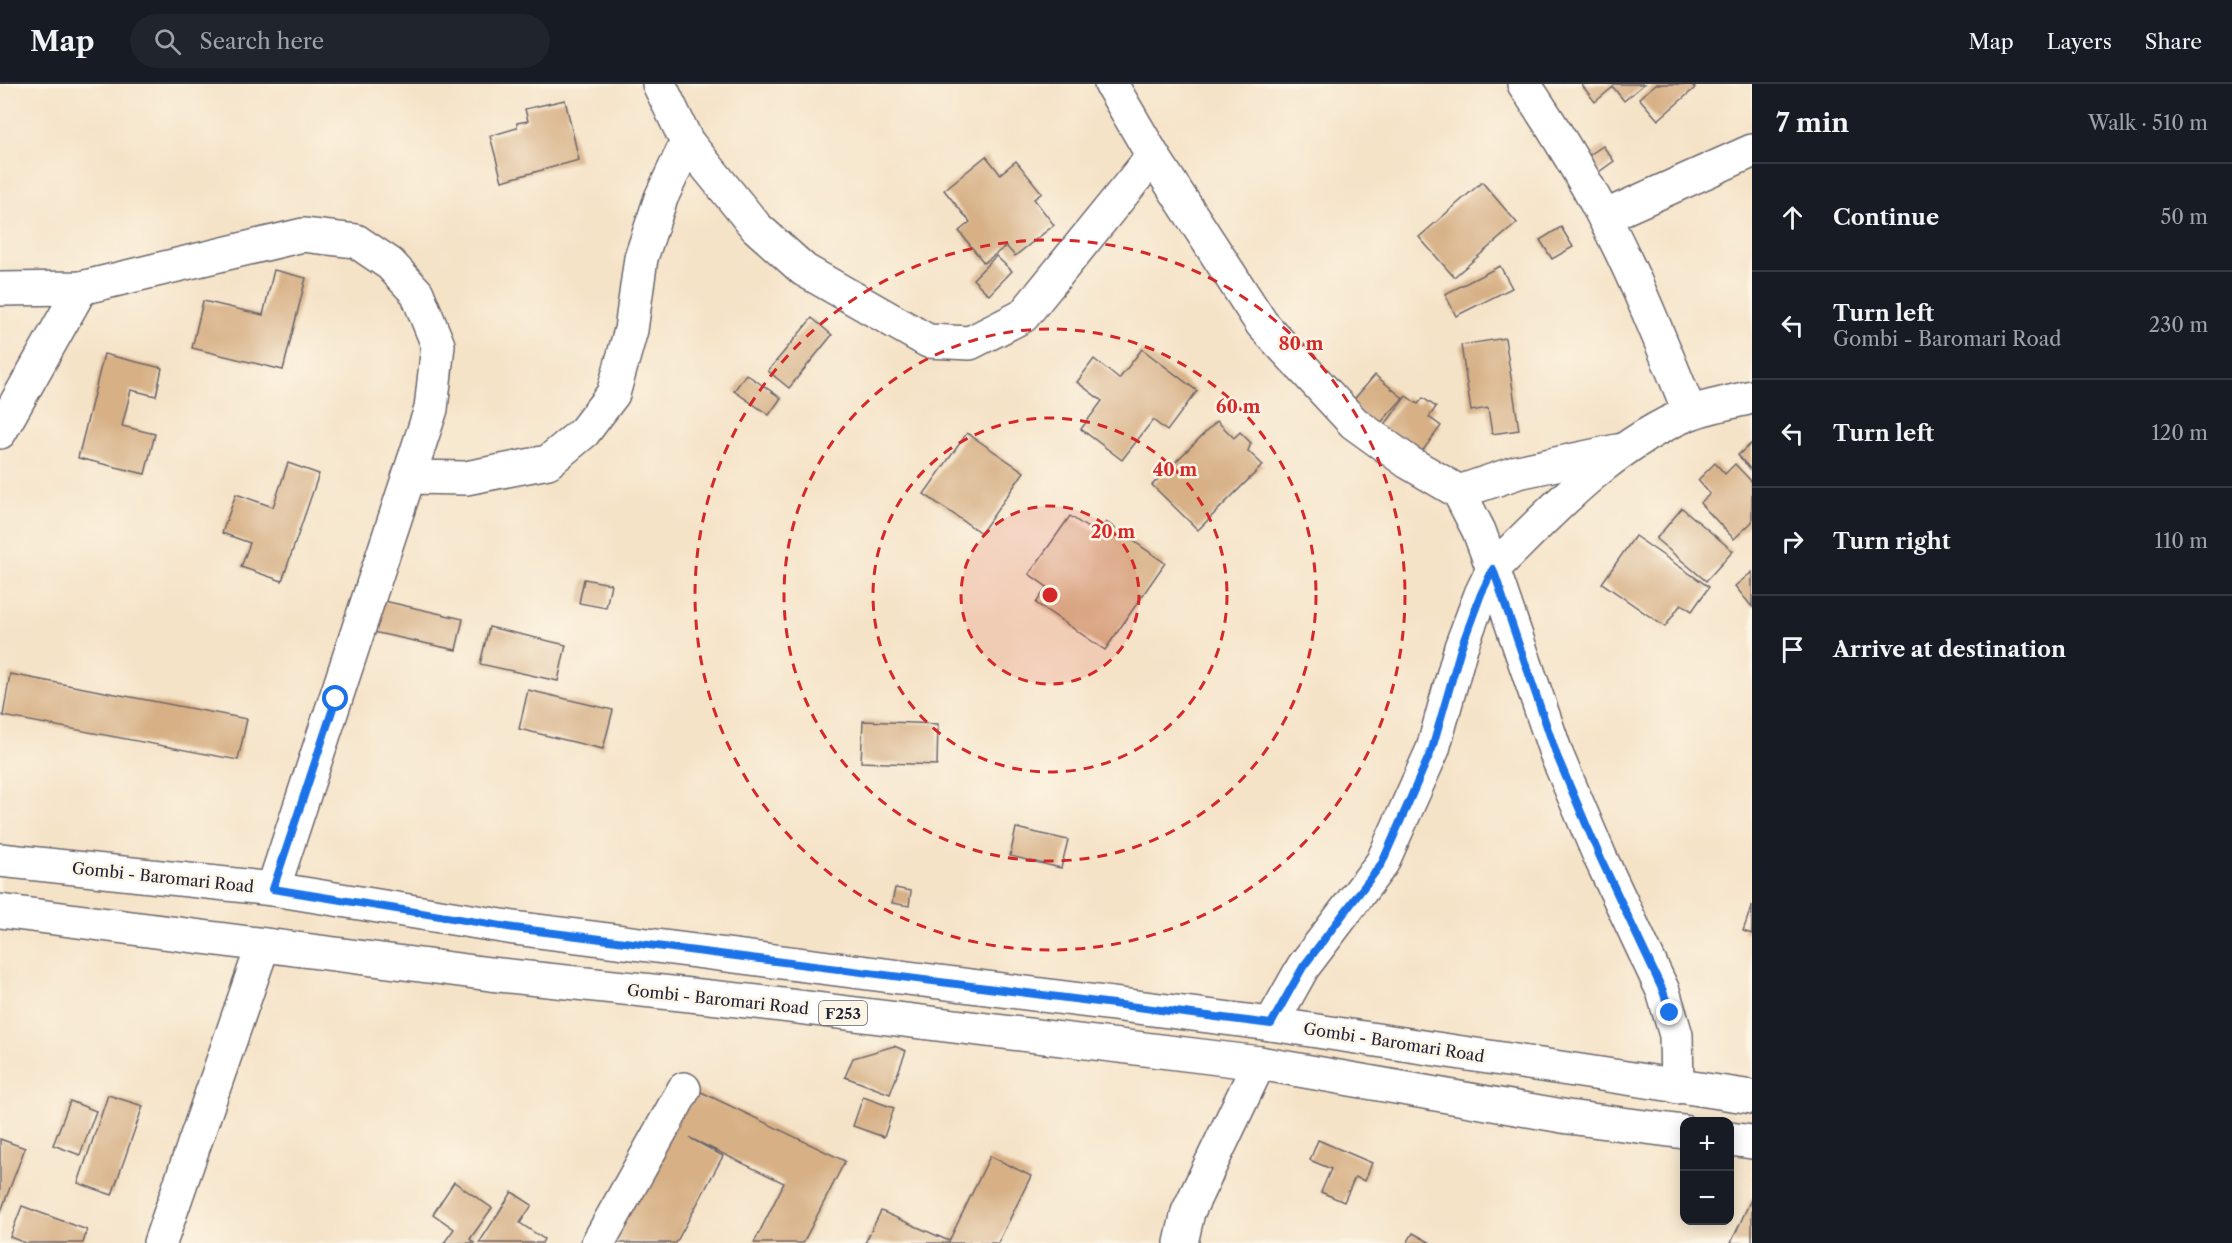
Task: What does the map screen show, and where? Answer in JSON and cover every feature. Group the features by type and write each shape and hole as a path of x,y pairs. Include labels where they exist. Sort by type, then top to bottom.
{"street":[{"path":"659,84 687,142 756,227 804,270 928,341 970,343 1023,316 1153,156"},
{"path":"1111,84 1153,156 1262,324 1354,423 1408,462 1459,492 1479,531 1557,756 1600,857 1663,991 1676,1035 1677,1087"},
{"path":"1524,84 1566,147 1604,217 1642,296 1690,413"},
{"path":"409,477 466,478 549,462 584,432 613,394 631,330 641,258 661,198 687,142"},
{"path":"1604,217 1752,151"},
{"path":"0,289 81,288 303,235 356,241 390,264 417,293 438,345 431,409 273,889"},
{"path":"0,432 81,288"},
{"path":"1271,1024 1303,967 1382,863 1432,749 1461,648 1493,569 1564,498 1622,450 1690,413 1752,397"},
{"path":"1459,492 1518,472 1622,450"},
{"name":"Gombi - Baromari Road","path":"0,860 273,889 514,928 1271,1024 1752,1097"},
{"name":"Gombi - Baromari Road","path":"0,911 262,945 1259,1063 1568,1117 1680,1131"},
{"path":"160,1243 262,945"},
{"path":"1181,1243 1188,1212 1259,1063"},
{"path":"598,1243 684,1089"},
{"path":"1734,1139 1752,1142"}],"building":[{"path":"1581,84 1644,84 1624,101 1613,87 1595,102"},
{"path":"1656,84 1691,84 1695,88 1658,120 1639,98"},
{"path":"565,100 579,160 502,181 490,136 517,128 517,123 528,121 525,109"},
{"path":"1603,146 1614,161 1596,174 1585,158"},
{"path":"986,156 1000,174 1016,161 1042,193 1034,199 1054,225 1015,256 1006,246 984,263 959,231 970,222 944,190"},
{"path":"1482,182 1517,223 1454,277 1419,237"},
{"path":"1561,227 1573,247 1552,259 1540,240"},
{"path":"996,256 1012,271 989,295 973,279"},
{"path":"1500,266 1512,288 1456,316 1445,294"},
{"path":"274,270 306,278 283,370 192,348 203,301 263,315"},
{"path":"812,318 832,335 789,388 768,371"},
{"path":"1505,338 1519,430 1492,434 1488,408 1471,411 1461,345"},
{"path":"1142,349 1197,391 1167,431 1153,420 1122,460 1081,429 1102,401 1077,382 1094,359 1119,379"},
{"path":"104,354 162,368 156,396 131,390 122,426 155,434 145,474 78,458"},
{"path":"746,374 781,398 769,415 734,391"},
{"path":"1375,375 1403,398 1377,427 1350,404"},
{"path":"1406,396 1418,404 1423,398 1436,407 1429,417 1441,426 1418,457 1381,430"},
{"path":"1217,421 1234,438 1240,432 1251,443 1248,451 1263,465 1198,530 1152,485"},
{"path":"967,433 1024,472 981,533 924,494"},
{"path":"1752,443 1752,471 1738,455"},
{"path":"288,463 319,474 282,581 241,567 250,543 222,533 236,494 273,507"},
{"path":"1715,463 1725,474 1735,464 1752,482 1752,522 1734,539 1700,503 1710,494 1698,480"},
{"path":"1682,508 1733,551 1706,581 1656,539"},
{"path":"1070,516 1097,534 1106,522 1165,563 1105,650 1036,603 1047,587 1029,574"},
{"path":"1635,536 1709,587 1692,611 1681,604 1665,627 1602,583"},
{"path":"1752,572 1752,607 1735,586"},
{"path":"584,579 611,584 606,608 579,603"},
{"path":"380,600 463,619 456,650 373,632"},
{"path":"489,627 566,645 558,681 480,664"},
{"path":"10,674 247,719 238,760 3,716"},
{"path":"528,690 613,710 603,749 519,729"},
{"path":"863,721 938,724 937,765 861,762"},
{"path":"1016,828 1068,840 1061,868 1010,856"},
{"path":"895,888 911,891 909,906 892,903"},
{"path":"1752,905 1752,934 1743,931"},
{"path":"894,1046 906,1051 890,1094 845,1077 853,1058"},
{"path":"693,1088 845,1161 803,1243 754,1243 784,1183 690,1138 723,1156 676,1243 612,1243"},
{"path":"108,1095 143,1106 112,1195 78,1183"},
{"path":"863,1097 894,1108 884,1137 853,1126"},
{"path":"70,1101 96,1111 80,1155 53,1145"},
{"path":"0,1139 25,1148 0,1214"},
{"path":"1318,1140 1372,1163 1365,1181 1355,1177 1344,1202 1321,1192 1331,1169 1310,1160"},
{"path":"990,1156 1031,1176 998,1243 865,1243 881,1211 949,1241"},
{"path":"454,1182 492,1208 470,1239 474,1243 444,1243 454,1229 433,1214"},
{"path":"512,1192 532,1205 520,1223 544,1239 542,1243 479,1243"},
{"path":"1752,1197 1752,1243 1731,1243"},
{"path":"22,1206 87,1230 83,1243 25,1243 10,1237"},
{"path":"1413,1233 1431,1243 1407,1243"}],"route":[{"path":"336,699 273,889 514,928 1271,1024 1303,967 1382,863 1432,749 1461,648 1493,569 1557,756 1600,857 1663,991 1670,1013"}]}
